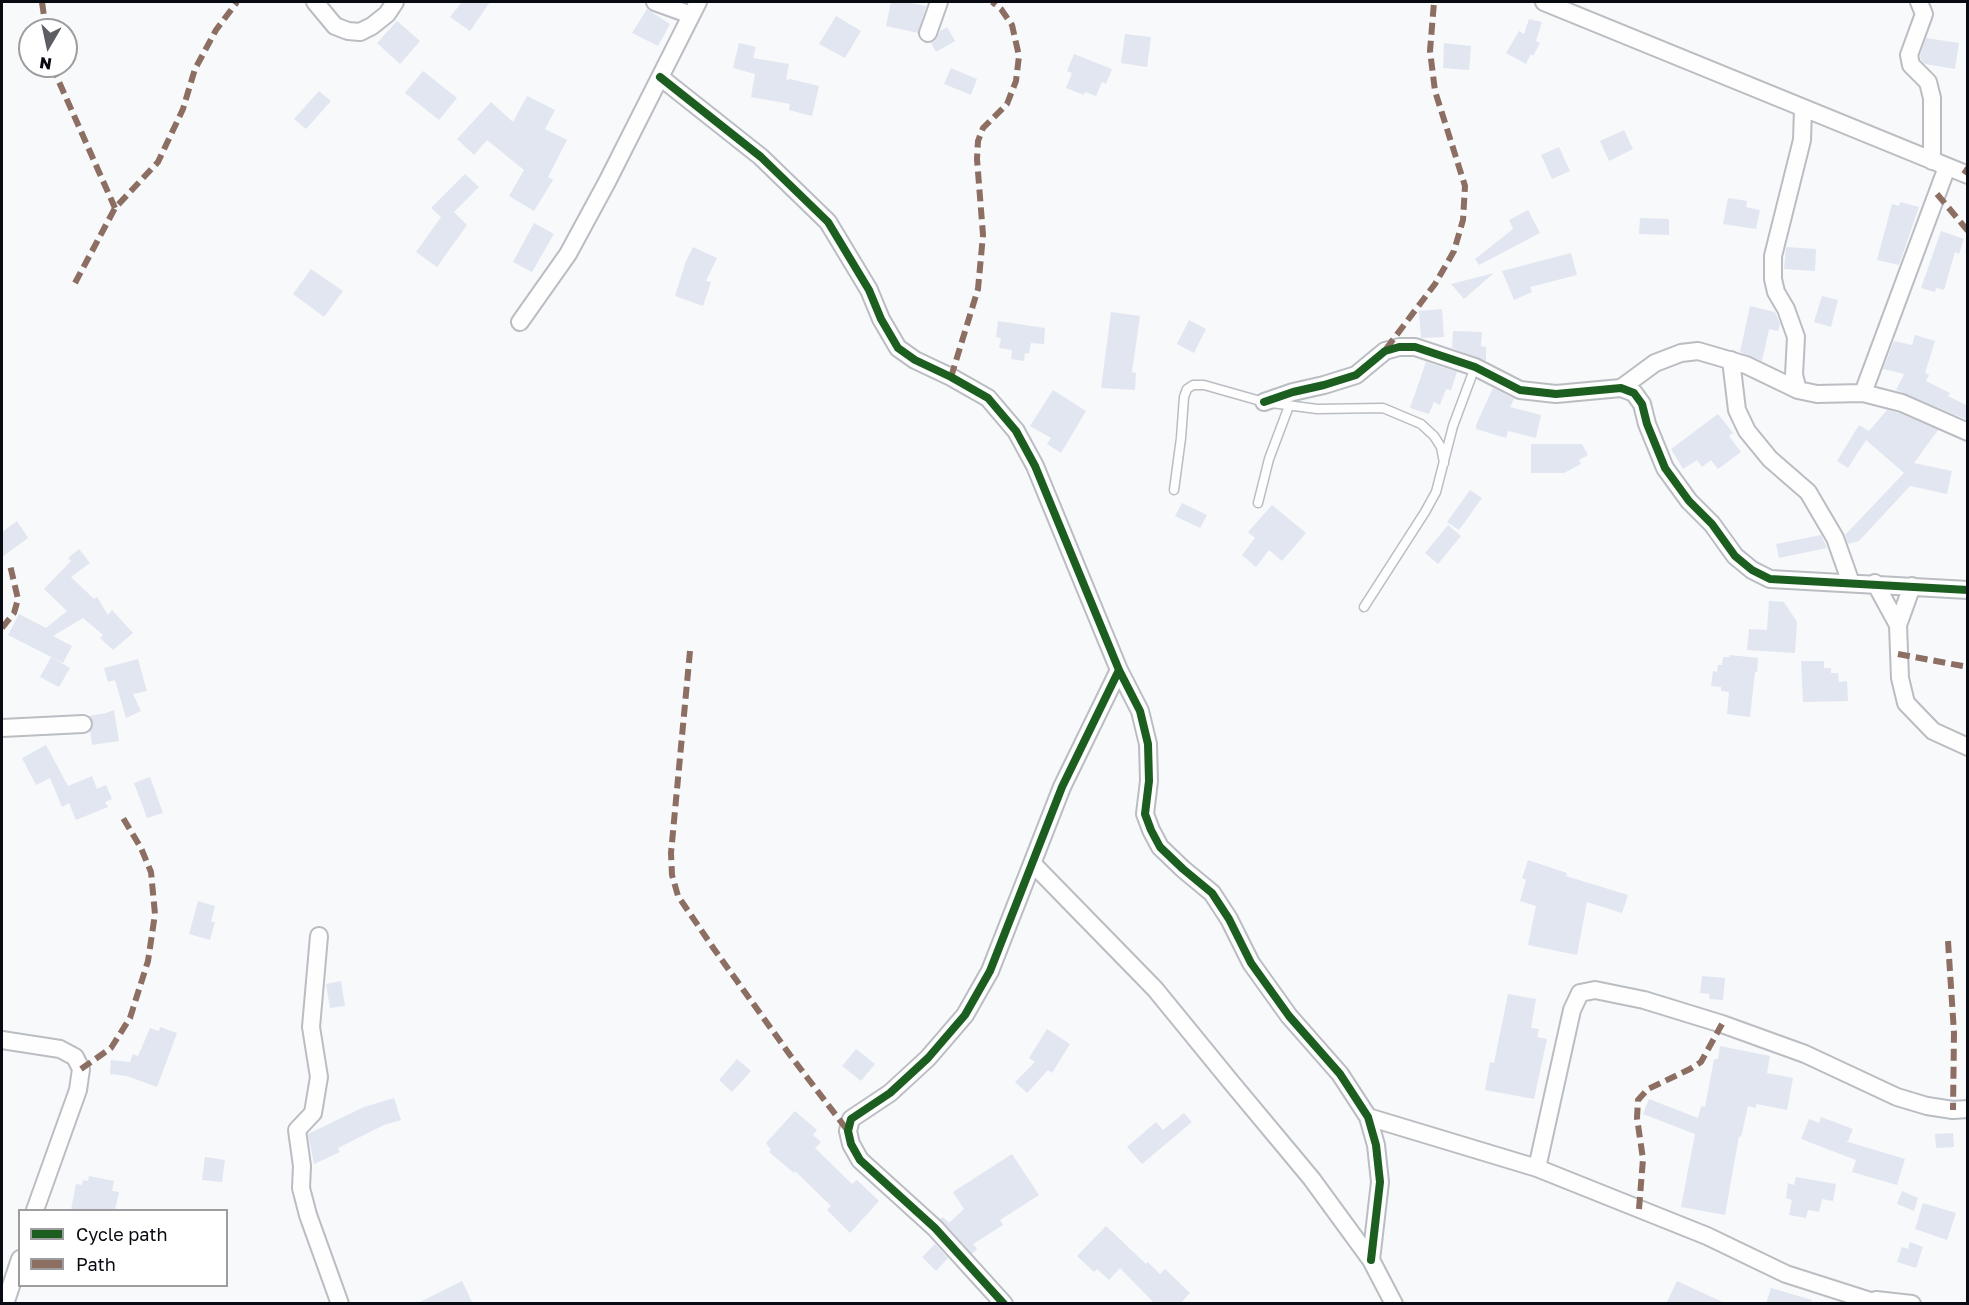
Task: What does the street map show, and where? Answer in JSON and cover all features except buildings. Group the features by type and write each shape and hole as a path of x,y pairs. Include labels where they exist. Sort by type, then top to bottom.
{"street":[{"path":"315,2 335,26 348,31 360,32 387,14 395,2"},
{"path":"520,322 568,254 694,8 655,2"},
{"path":"928,33 939,2"},
{"path":"1544,2 1968,175"},
{"path":"1863,393 1940,164 1928,82 1911,66 1909,55 1924,14 1919,2"},
{"path":"660,77 761,157 828,222 869,290 881,319 898,348 915,360 951,376 987,398 1016,431 1035,466 1119,670 1140,711 1148,744 1149,781 1145,814 1151,830 1160,847 1182,869 1212,893 1229,919 1257,972 1288,1016 1340,1074 1368,1116 1376,1145 1380,1182 1371,1260"},
{"path":"1798,390 1794,375 1796,337 1776,292 1773,279 1773,256 1802,140 1803,109"},
{"path":"1264,402 1356,375 1385,351 1399,347 1415,347 1475,367 1520,390 1556,394 1622,388 1634,393 1642,404 1647,424 1665,468 1689,501 1712,524 1736,556 1752,570 1770,579 1875,583 1968,590"},
{"path":"1622,388 1655,363 1681,353 1698,351 1746,365 1798,390 1816,394 1863,393 1902,403 1968,432"},
{"path":"1731,360 1737,410 1747,431 1770,459 1808,492 1835,538 1851,583"},
{"path":"1875,583 1899,625"},
{"path":"1912,586 1899,625 1900,678 1906,703 1933,731 1968,747"},
{"path":"1004,1304 935,1228 861,1160 851,1144 848,1131 851,1119 890,1092 928,1058 965,1015 990,971 1062,787 1119,670"},
{"path":"2,728 83,724"},
{"path":"1033,864 1155,989 1311,1178 1371,1260 1394,1304"},
{"path":"319,936 311,1027 319,1077 313,1113 297,1130 302,1166 301,1188 308,1215 340,1304"},
{"path":"1537,1168 1572,1010 1580,993 1595,990 1644,1000 1722,1024 1806,1054 1897,1097 1927,1107 1968,1109"},
{"path":"2,1040 60,1049 75,1057 81,1069 78,1090 35,1209"},
{"path":"1368,1116 1537,1168 1707,1236 1786,1274 1878,1302 1912,1304"},
{"path":"5,1304 18,1264"}],"lane":[{"path":"1364,608 1436,492 1453,426 1475,367"},
{"path":"1174,490 1184,398 1187,389 1193,385 1204,385 1264,402 1290,406 1317,409 1383,408 1421,424 1434,436 1441,447 1444,463"},
{"path":"1258,503 1269,459 1290,406"}],"marked path":[{"path":"42,2 44,18"},
{"path":"75,283 115,208 158,162 183,109 195,69 216,30 237,2"},
{"path":"951,377 978,289 983,235 977,159 978,141 983,128 1007,104 1016,81 1019,56 1012,25 1001,9 992,2"},
{"path":"1386,349 1435,284 1454,251 1463,220 1465,186 1435,91 1430,51 1434,2"},
{"path":"57,78 115,208"},
{"path":"1964,174 1968,168"},
{"path":"1937,194 1968,231"},
{"path":"2,628 14,613 18,599 10,565"},
{"path":"690,651 671,853 672,875 678,896 790,1055 848,1131"},
{"path":"1898,654 1968,667"},
{"path":"81,1069 111,1048 130,1018 148,961 155,914 151,872 141,848 123,818"},
{"path":"1948,941 1954,1033 1953,1110"},
{"path":"1639,1209 1643,1159 1637,1118 1638,1100 1648,1089 1701,1062 1722,1024"}],"cycle path":[{"path":"660,77 761,157 828,222 869,290 881,319 898,348 915,360 988,398 1016,431 1035,466 1119,670 1140,711 1148,744 1149,781 1145,814 1151,830 1160,847 1212,893 1229,919 1251,963 1289,1016 1340,1074 1368,1117 1376,1145 1380,1182 1371,1260"},
{"path":"1264,402 1356,375 1385,351 1399,347 1415,347 1475,367 1520,390 1556,394 1621,388 1634,393 1642,404 1647,424 1665,468 1689,501 1712,524 1735,556 1752,570 1770,579 1968,590"},
{"path":"1004,1304 935,1228 860,1160 851,1144 848,1131 851,1119 890,1093 928,1058 965,1015 990,971 1062,787 1119,670"}]}
